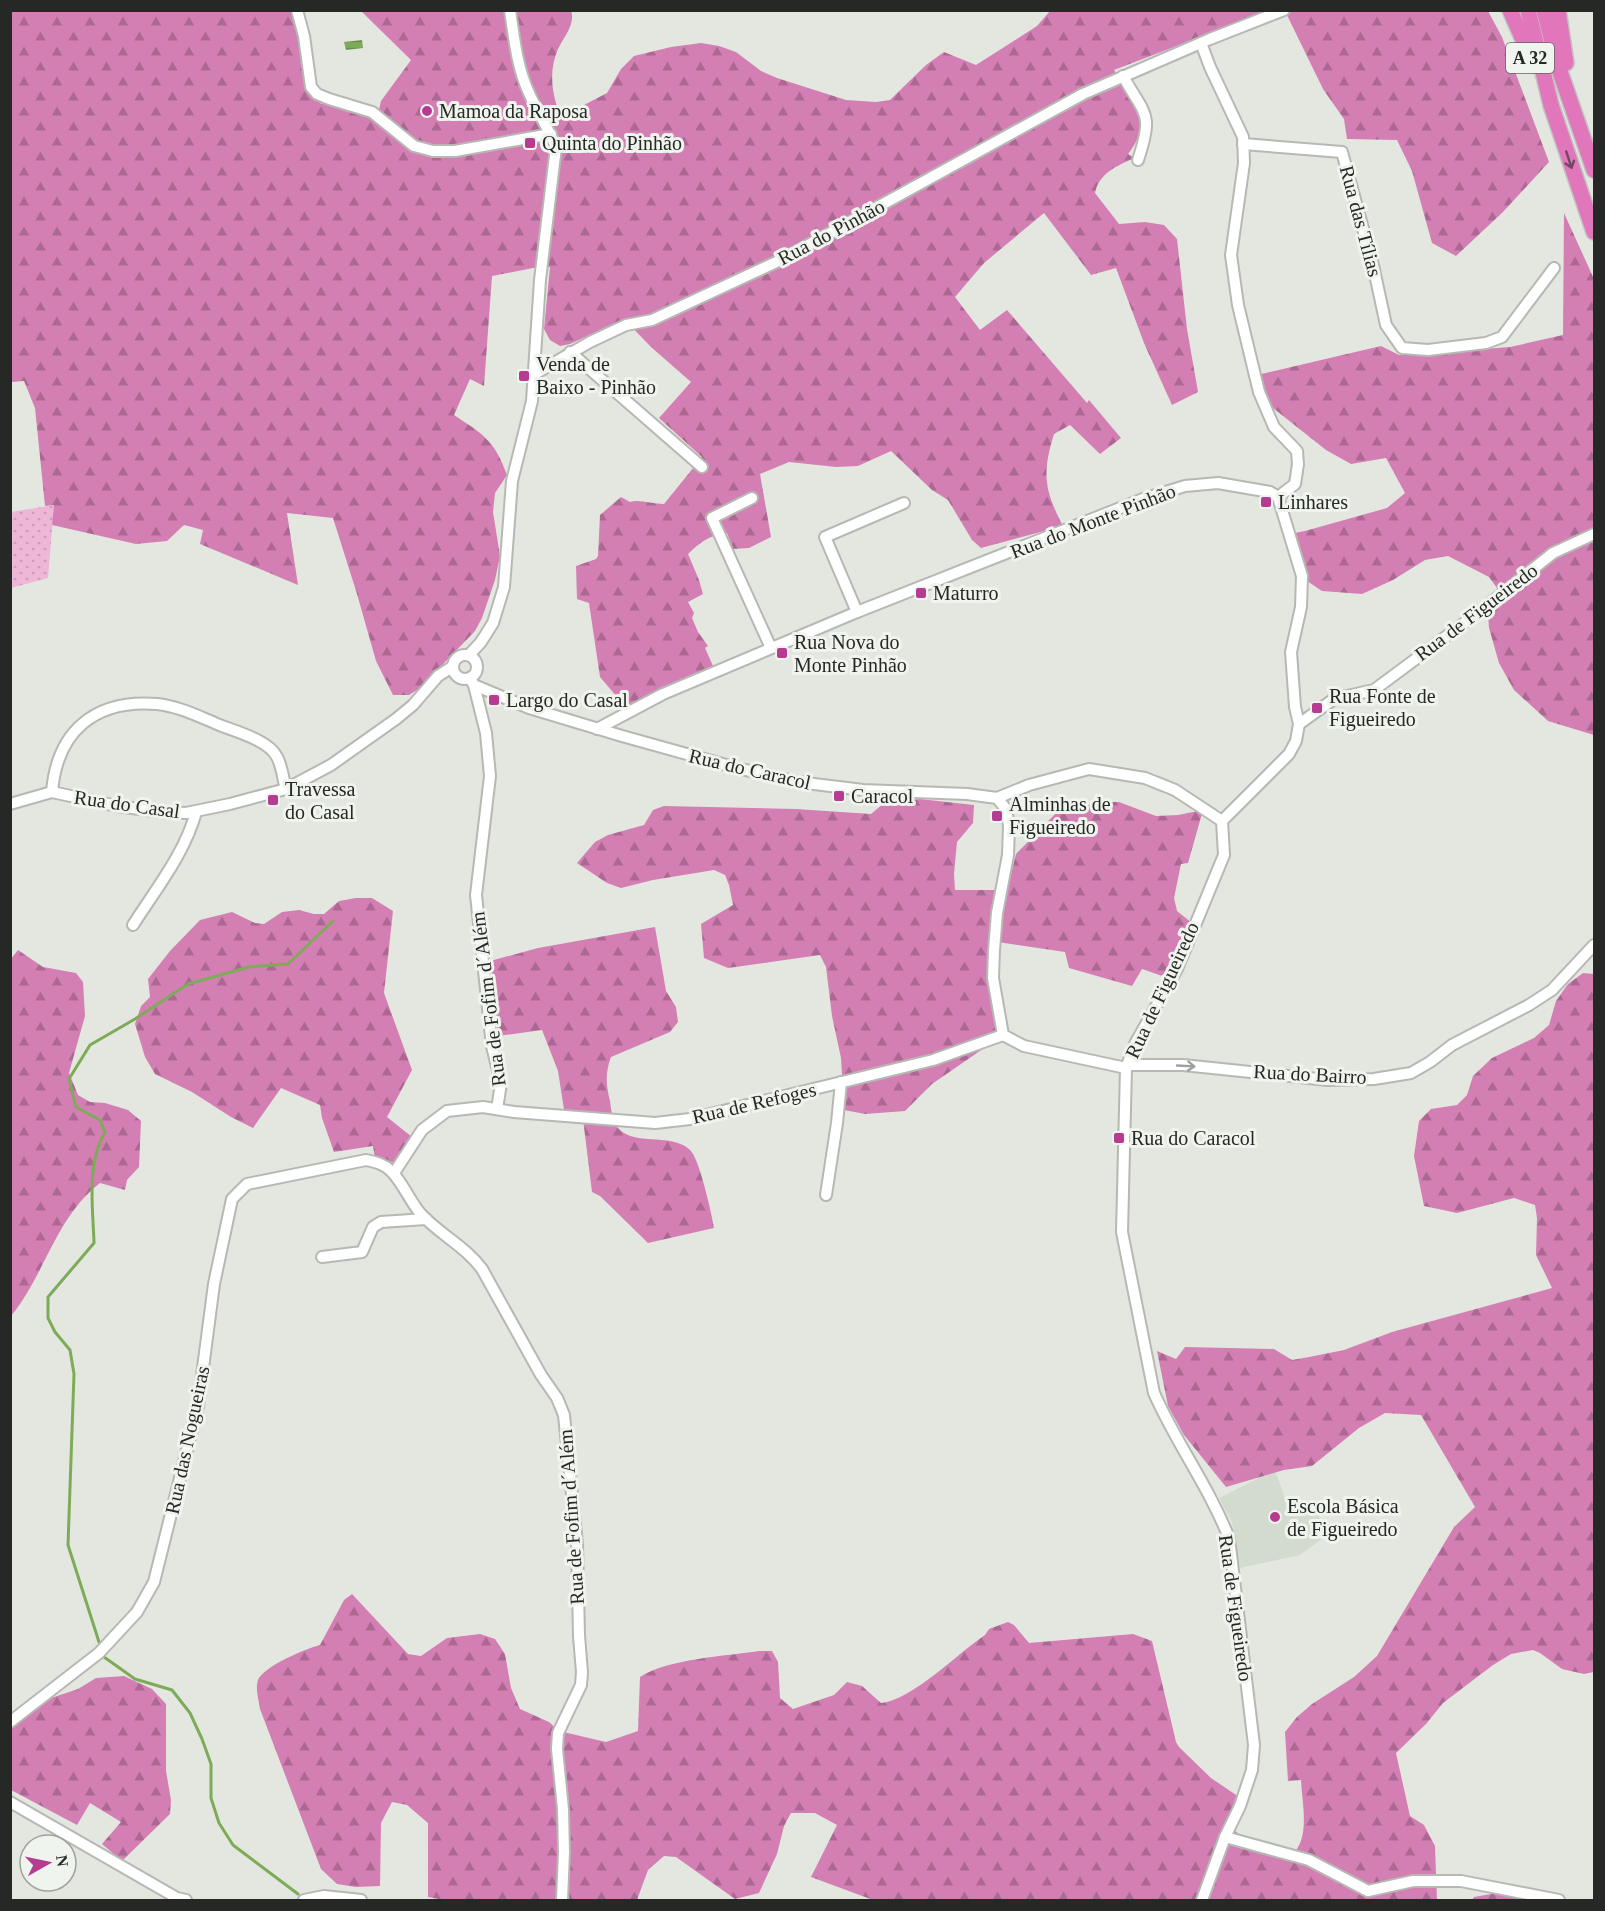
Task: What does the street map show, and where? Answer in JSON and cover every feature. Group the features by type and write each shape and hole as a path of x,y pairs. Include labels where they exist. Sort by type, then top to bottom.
{"highway":[{"name":"A 32","path":"1510,10 1551,105 1594,232"},
{"name":"A 32","path":"1528,10 1551,105"},
{"name":"A 32","path":"1544,10 1558,66 1594,170"},
{"name":"A 32","path":"1558,10 1572,108"}],"street":[{"path":"297,10 304,36 311,87 317,94 372,111 414,146 434,151 455,151 551,134"},
{"path":"469,655 475,659 477,668 472,682 456,677 452,667 458,657 469,655 481,642 493,623 504,587 512,481 532,401 540,280 556,147 528,92 522,74 510,10"},
{"name":"Rua do Pinhão","path":"533,375 570,352 626,325 652,320 785,258 1083,94 1284,10"},
{"path":"1126,1066 1024,1046 1003,1035 993,978 997,914 1008,855 1009,826 1006,809 997,798 1029,785 1089,769 1145,778 1174,790 1222,821 1290,754 1296,741 1299,724 1295,707 1291,652 1301,607 1302,576 1278,497 1295,484 1297,451 1274,427 1258,392 1238,305 1231,255 1244,163 1243,137 1201,43"},
{"path":"1123,76 1135,98 1142,105 1147,118 1147,134 1138,160"},
{"name":"Rua das Tílias","path":"1243,144 1342,152 1373,265 1386,324 1402,348 1428,350 1486,343 1502,337 1554,268"},
{"path":"570,352 702,467"},
{"name":"Rua do Monte Pinhão","path":"597,729 663,694 771,648 1143,499 1185,486 1218,483 1270,492 1278,497"},
{"path":"752,498 712,518 771,648"},
{"path":"857,612 825,537 904,504"},
{"name":"Rua de Figueiredo","path":"1299,724 1334,699 1374,690 1484,609 1553,553 1594,534"},
{"name":"Rua do Casal","path":"10,804 52,792 117,806 162,812 196,812 286,789 331,765 396,719 413,705 438,676 452,667"},
{"name":"Rua do Caracol","path":"472,682 529,708 597,729 737,768 798,782 863,790 967,794 997,798"},
{"name":"Rua de Fofim d´Além","path":"472,682 486,733 490,776 476,895 492,1046 501,1083 497,1109 483,1107 447,1111 422,1130 394,1173 406,1194 426,1219 474,1257 541,1375 557,1398 564,1414 577,1544 582,1672 581,1685 558,1733 557,1749 563,1809 562,1900"},
{"path":"52,792 53,774 57,761 72,732 84,721 100,712 137,704 158,704 191,714 259,741 277,756 286,789"},
{"path":"133,925 182,847 196,812"},
{"name":"Rua de Figueiredo","path":"1202,1900 1225,1838 1240,1806 1252,1770 1254,1745 1230,1545 1220,1516 1165,1418 1154,1393 1122,1232 1126,1066 1135,1044 1177,969 1224,855 1222,821"},
{"name":"Rua do Bairro","path":"1126,1066 1183,1065 1328,1080 1374,1078 1411,1073 1452,1045 1529,1005 1552,990 1594,945"},
{"name":"Rua de Refoges","path":"497,1109 655,1123 690,1119 933,1060 1003,1035"},
{"path":"826,1195 841,1082"},
{"name":"Rua das Nogueiras","path":"10,1722 99,1653 137,1612 154,1582 198,1406 214,1284 232,1198 247,1184 366,1160 383,1165 394,1173"},
{"path":"322,1257 362,1252 373,1227 381,1222 426,1219"},
{"path":"10,1802 179,1900"},
{"path":"1225,1838 1308,1860 1368,1891 1413,1881 1461,1881 1558,1900"},
{"path":"304,1900 324,1896 361,1900"}],"shaded area":[{"path":"362,40 363,48 346,50 344,42"},
{"path":"54,505 48,578 11,588 11,512"},
{"name":"Escola Básica de Figueiredo","path":"1275,1470 1290,1513 1316,1508 1326,1536 1300,1555 1240,1568 1232,1522 1219,1498"}],"green space":[{"path":"11,11 299,11 306,74 321,104 330,102 378,114 381,101 411,60 361,11 571,11 572,21 555,57 552,75 553,92 561,117 607,93 621,69 634,56 671,47 701,43 719,46 736,52 761,71 777,78 846,100 876,102 890,100 926,65 944,52 976,65 1037,26 1050,11 1268,11 1114,70 1135,101 1141,121 1140,131 1128,154 1134,158 1115,167 1105,175 1100,180 1095,193 1119,224 1145,222 1164,225 1177,239 1187,329 1198,392 1172,405 1144,343 1116,268 1091,275 1044,213 984,263 955,297 980,330 1007,310 1087,403 1089,400 1121,438 1100,454 1070,425 1054,434 1048,460 1047,481 1052,502 1063,526 981,548 972,540 948,500 932,490 891,451 858,466 836,467 789,462 760,474 771,537 749,548 733,549 727,533 716,535 696,546 688,554 703,594 688,602 694,613 692,618 698,632 708,646 705,648 713,666 700,671 702,677 628,712 625,703 623,704 600,677 589,603 577,599 576,566 596,559 598,556 600,515 621,497 630,502 664,504 702,457 659,418 691,382 651,347 624,319 570,344 560,346 550,340 544,329 550,267 492,276 484,386 470,379 454,415 487,439 498,454 507,475 495,493 493,512 500,556 495,580 475,631 420,688 409,695 393,695 376,661 333,518 287,513 298,585 200,544 203,530 184,525 167,541 136,544 52,525 54,505 45,506 35,408 24,381 11,382"},
{"path":"1285,11 1488,11 1502,37 1549,162 1503,212 1456,256 1432,243 1412,171 1397,140 1347,139 1344,119 1323,89"},
{"path":"1564,213 1594,279 1594,735 1548,721 1514,690 1499,663 1489,628 1488,613 1497,588 1489,577 1448,556 1425,560 1393,580 1362,594 1322,591 1307,581 1289,534 1387,508 1405,493 1386,458 1351,464 1326,450 1273,408 1257,375 1381,346 1399,355 1419,354 1510,347 1563,335"},
{"path":"920,799 974,805 973,823 957,842 955,890 1007,890 1016,854 1058,811 1104,802 1119,802 1156,816 1203,810 1188,863 1181,864 1174,898 1177,911 1192,923 1168,978 1142,969 1132,986 1069,968 1065,952 991,941 1006,1019 1003,1035 932,1084 905,1111 865,1114 844,1110 841,1058 832,1016 826,967 820,955 728,968 704,958 701,924 733,905 725,875 714,870 621,888 607,883 577,863 595,842 608,835 644,825 653,810 664,806 796,809 871,814 883,804"},
{"path":"372,898 393,911 384,993 412,1070 387,1117 412,1137 396,1163 375,1159 373,1146 334,1152 320,1105 281,1088 253,1128 231,1117 192,1092 155,1074 145,1057 135,1024 141,1006 150,997 148,979 170,951 200,920 232,912 255,923 264,924 282,912 299,910 324,914 339,901"},
{"path":"655,927 666,991 676,1007 678,1022 670,1032 611,1057 607,1079 612,1113 615,1124 622,1132 630,1136 672,1141 690,1150 701,1174 714,1228 648,1243 600,1196 592,1192 583,1119 565,1116 558,1071 542,1030 498,1036 490,992 490,961 538,948"},
{"path":"18,950 43,967 76,973 83,982 85,1016 69,1073 78,1095 90,1102 105,1103 128,1110 141,1121 139,1167 127,1180 125,1190 100,1183 85,1197 61,1230 33,1283 11,1316 10,960"},
{"path":"1583,973 1594,974 1594,1672 1584,1674 1562,1669 1533,1650 1511,1654 1443,1703 1426,1724 1396,1753 1410,1816 1424,1825 1435,1846 1437,1900 873,1900 811,1877 837,1825 815,1813 791,1813 784,1826 777,1854 759,1893 735,1899 676,1857 664,1856 648,1870 637,1900 444,1900 428,1897 428,1823 407,1805 392,1802 381,1823 380,1886 356,1887 337,1884 321,1869 260,1709 257,1683 268,1669 276,1664 320,1645 344,1600 352,1594 408,1654 421,1656 447,1638 480,1634 495,1639 505,1654 511,1688 520,1709 549,1722 559,1731 606,1742 638,1731 640,1677 681,1662 772,1651 778,1662 780,1698 793,1709 834,1695 847,1682 862,1686 881,1703 893,1700 907,1694 935,1675 985,1635 989,1629 1008,1622 1014,1625 1029,1643 1133,1634 1152,1641 1179,1747 1211,1778 1242,1799 1234,1830 1246,1840 1268,1843 1294,1853 1299,1846 1304,1828 1301,1780 1288,1781 1285,1732 1312,1704 1354,1677 1377,1656 1454,1527 1475,1507 1421,1415 1385,1413 1359,1428 1312,1466 1284,1470 1226,1487 1184,1435 1168,1406 1157,1351 1176,1359 1185,1347 1274,1349 1292,1360 1344,1350 1392,1332 1552,1288 1536,1255 1535,1205 1514,1198 1457,1213 1424,1206 1414,1156 1419,1121 1431,1109 1457,1105 1467,1095 1473,1076 1492,1058 1534,1038 1549,1025 1556,1001 1568,984"},
{"path":"124,1676 152,1689 166,1704 166,1771 171,1800 170,1814 122,1861 102,1844 121,1822 90,1803 77,1825 11,1790 10,1730 51,1698 78,1689 96,1678"},
{"path":"1497,1893 1527,1900 1472,1900 1474,1897"}],"waterway":[{"path":"99,1642 68,1545 74,1374 70,1350 55,1332 48,1318 48,1297 94,1243 93,1172 99,1144 105,1132 100,1120 76,1107 69,1079 90,1045 188,984 249,967 288,964 333,921"},
{"path":"104,1657 135,1679 172,1690 190,1713 211,1764 211,1798 219,1823 233,1845 298,1894"}],"place":[{"name":"Mamoa da Raposa","path":"427,111"},
{"name":"Quinta do Pinhão","path":"530,143"},
{"name":"Venda de Baixo - Pinhão","path":"524,376"},
{"name":"Linhares","path":"1266,502"},
{"name":"Maturro","path":"921,593"},
{"name":"Rua Nova do Monte Pinhão","path":"782,653"},
{"name":"Largo do Casal","path":"494,700"},
{"name":"Rua Fonte de Figueiredo","path":"1317,708"},
{"name":"Caracol","path":"839,796"},
{"name":"Travessa do Casal","path":"273,800"},
{"name":"Alminhas de Figueiredo","path":"997,816"},
{"name":"Rua do Caracol","path":"1119,1138"},
{"name":"Escola Básica de Figueiredo","path":"1275,1517"}]}
